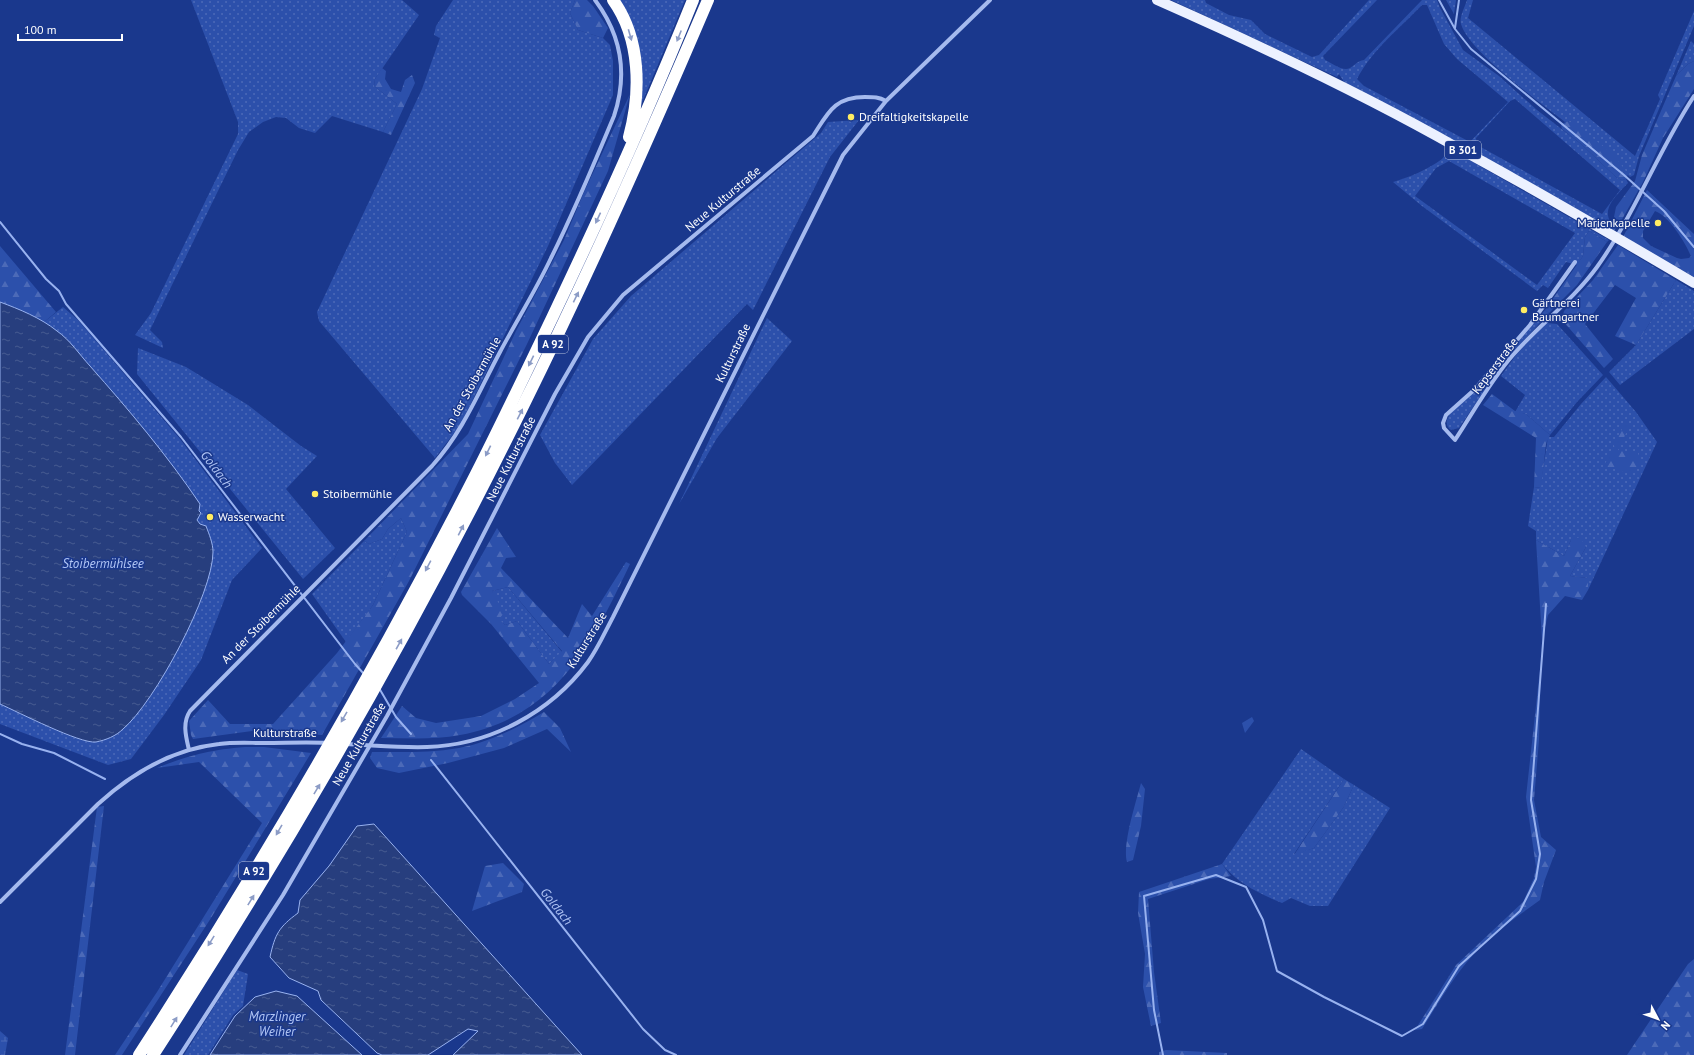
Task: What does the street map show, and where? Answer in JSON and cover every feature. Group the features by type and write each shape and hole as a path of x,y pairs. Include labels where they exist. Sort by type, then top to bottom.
{"highway":[{"path":"613,0 628,28 636,58 635,115 628,139 615,168 615,182"},
{"name":"A 92","path":"139,1055 264,855 364,684 477,473 615,182 693,0"},
{"name":"A 92","path":"153,1055 274,862 374,690 438,572 525,402 586,276 651,134 708,0"}],"main road":[{"name":"B 301","path":"1157,0 1226,31 1329,81 1458,147 1694,283"}],"street":[{"name":"An der Stoibermühle","path":"189,750 185,724 186,718 190,711 432,466 453,440 473,408 501,351 552,258 612,121 620,97 622,76 616,38 611,25 595,0"},
{"path":"886,101 990,0"},
{"name":"Kepserstraße","path":"1575,262 1530,325 1474,390 1446,415 1443,423 1444,428 1456,440 1504,367 1525,343 1573,295 1602,258 1628,218 1682,114 1694,96"},
{"name":"Neue Kulturstraße","path":"180,1055 283,895 387,716 451,598 555,394 588,337 623,295 813,136 836,105 843,100 853,97 880,97 886,101"},
{"name":"Kulturstraße","path":"340,744 426,747 480,739 497,733 528,717 548,703 569,684 588,661 613,617 843,155 886,101"},
{"name":"Kulturstraße","path":"0,902 112,791 142,770 189,750 218,744 303,742 333,743"}],"green space":[{"path":"191,0 402,0 419,15 375,79 374,86 397,104 383,132 332,116 315,133 299,128 286,118 276,117 263,122 249,132 238,150 150,330 162,342 163,348 135,335 151,313 238,134 238,122"},
{"path":"453,0 575,0 570,13 578,30 603,38 610,45 613,61 613,95 548,246 461,424 435,458 319,321 317,312 422,89 440,38 434,35 436,26"},
{"path":"575,0 587,0 593,6 608,28 603,38 578,30 570,13"},
{"path":"618,0 685,0 641,105"},
{"path":"1171,0 1205,0 1206,3 1229,15 1251,20 1265,34 1312,57 1319,55 1369,0 1377,0 1323,56 1325,60 1334,65 1347,69 1364,60 1422,0 1437,0 1463,50 1499,76 1537,110 1581,144 1617,178 1622,180 1626,179 1628,183 1613,200 1608,211 1610,221 1617,227 1614,231 1346,85 1339,74 1337,77","holes":["1422,5 1427,5 1444,44 1457,59 1508,102 1470,142 1364,86 1357,79 1370,58","1515,99 1620,190 1602,214 1477,145 1476,138 1510,101"]},
{"path":"1446,0 1456,0 1454,14"},
{"path":"1467,0 1473,0 1468,18 1635,156 1660,99 1658,95 1694,11 1694,26 1639,156 1634,175 1630,177 1568,121 1565,122 1523,90 1477,48 1461,24 1461,15"},
{"path":"1691,41 1694,44 1694,61 1688,64 1676,76"},
{"path":"1694,61 1694,89 1663,138 1643,182 1620,223 1614,217 1616,207 1635,181 1642,155 1676,76 1688,64"},
{"path":"382,68 386,71 385,79 391,89 401,92 405,80 412,75 415,83 391,135 383,132 397,104 374,86 375,79"},
{"path":"630,94 608,171 527,344 409,581 322,735 252,731 193,739 189,721 208,700 230,724 273,724 337,653 373,605 407,532 401,518 388,529 382,539 369,544 364,541 468,434 516,331 564,240 584,192"},
{"path":"859,120 830,157 753,310 747,304 572,485 555,463 540,435 593,339 631,296 821,133 828,122"},
{"path":"1567,121 1574,123 1614,155 1628,174 1626,179 1622,180 1617,178 1581,144 1562,129 1561,125"},
{"path":"1450,149 1609,240 1607,242 1589,231 1585,237 1583,256 1577,265 1566,262 1548,288 1543,285 1537,291 1422,206 1393,182 1430,167 1442,159","holes":["1449,161 1575,233 1537,285 1415,196 1436,168"]},
{"path":"1647,190 1694,234 1694,277 1623,237","holes":["1655,211 1666,218 1681,237 1691,256 1689,258 1677,258 1651,246 1643,238 1643,231"]},
{"path":"1589,231 1607,242 1577,285 1549,313 1545,310 1583,256 1585,237"},
{"path":"1618,245 1676,280 1636,345 1615,336 1636,298 1615,285 1585,324 1613,359 1604,368 1562,320 1564,311 1593,280"},
{"path":"0,246 56,312 44,322 0,302"},
{"path":"1676,280 1694,291 1694,329 1620,385 1609,372 1636,345"},
{"path":"63,307 77,319 180,439 262,548 232,580 201,660 164,715 131,759 108,765 0,724 0,704 60,732 84,741 93,742 108,738 123,729 149,699 160,681 196,613 202,598 204,588 203,526 197,520 201,514 185,482 134,417 64,337 44,322"},
{"path":"1545,310 1549,313 1503,363 1459,428 1451,430 1448,426 1447,420 1451,413 1490,376"},
{"path":"767,318 792,341 717,438 679,504"},
{"path":"1546,323 1557,324 1603,375 1577,402 1550,435 1526,414 1515,412 1525,395 1501,376 1516,355"},
{"path":"138,348 186,367 248,405 301,446 317,456 286,489 335,548 303,579 137,374"},
{"path":"1606,377 1636,412 1657,442 1588,590 1588,578 1570,576 1586,547 1571,540 1564,556 1536,540 1536,531 1528,526 1534,487 1540,488 1548,437 1554,437 1581,404"},
{"path":"1492,394 1515,411 1526,414 1550,435 1546,444 1541,488 1534,487 1536,438 1483,405"},
{"path":"1625,423 1629,427 1618,450 1638,453 1641,464 1632,474 1604,466"},
{"path":"401,518 407,532 373,605 346,642 312,594 364,541 369,544 382,539 388,529"},
{"path":"497,528 516,557 506,558 501,568 568,638 582,604 592,616 626,562 630,564 616,594 585,649 567,673 546,694 522,712 493,726 450,737 381,738 402,706 416,718 436,723 481,716 515,699 539,683 491,624 462,595 461,592","holes":["508,587 562,651 549,664 517,621 505,625 499,619 504,613 492,591"]},
{"path":"1580,537 1586,547 1570,576 1588,578 1588,590 1582,600 1565,596 1548,615 1542,639 1536,540 1564,556 1571,540"},
{"path":"508,587 562,652 549,664 517,621 505,625 498,619 492,591"},
{"path":"1541,660 1539,740 1534,800 1541,837 1556,850 1544,882 1540,900 1480,947 1452,981 1422,1029 1415,1030 1456,965 1523,902 1534,878 1536,867 1526,797"},
{"path":"544,712 560,728 571,752 547,729 504,748 448,763 399,773 377,768 370,758 372,752 437,751 459,748 482,742 524,724"},
{"path":"1252,717 1254,721 1245,733 1242,723"},
{"path":"245,747 264,747 311,753 211,918 122,1055 115,1055 157,992 262,823 199,762 157,768 200,754"},
{"path":"1301,749 1344,779 1294,854 1314,848 1343,808 1354,785 1390,808 1328,906 1310,906 1291,898 1282,903 1257,892 1235,877 1222,864"},
{"path":"1344,779 1354,785 1343,808 1314,848 1294,855"},
{"path":"1141,783 1145,789 1141,826 1133,860 1127,862 1126,845"},
{"path":"104,806 75,1055 65,1055 97,807"},
{"path":"503,863 524,884 522,892 472,911 485,866"},
{"path":"1222,864 1231,876 1209,879 1148,899 1154,972 1161,1023 1151,1026 1143,987 1145,954 1138,913 1139,892"},
{"path":"1694,959 1694,1055 1627,1055 1688,964"},
{"path":"237,970 248,974 243,1006 233,1015 208,1055 184,1055"},
{"path":"0,1031 8,1038 5,1055 0,1055"},
{"path":"1166,1050 1227,1053 1227,1055 1159,1055 1159,1052"}],"water":[{"name":"Stoibermühlsee","path":"0,302 37,318 51,326 74,347 147,433 200,504 199,511 201,513 197,520 200,524 206,526 211,539 213,552 210,570 203,593 193,619 166,672 151,696 123,729 111,737 96,742 63,733 0,704"},
{"path":"374,824 582,1055 453,1055 478,1031 468,1029 428,1055 382,1055 377,1053 321,1000 318,991 289,978 270,957 276,937 282,927 298,913 300,900 329,866 357,826"},
{"name":"Marzlinger Weiher","path":"276,991 297,996 362,1055 210,1055 235,1016 255,997"}],"waterway":[{"path":"1439,0 1455,29 1471,49 1624,175 1664,211 1694,247"},
{"path":"1455,28 1459,0"},
{"name":"Goldach","path":"0,222 46,279 59,291 66,304 181,437 364,674"},
{"path":"1163,1055 1154,1010 1144,896 1216,875 1246,887 1263,920 1277,971 1324,997 1402,1036 1423,1024 1459,966 1520,911 1536,879 1540,854 1531,800 1546,604"},
{"name":"Goldach","path":"379,688 396,717 411,734"},
{"path":"0,734 22,744 54,753 105,779"},
{"name":"Goldach","path":"431,760 643,1029 665,1050 676,1055"}],"place":[{"name":"Dreifaltigkeitskapelle","path":"851,117"},
{"name":"Marienkapelle","path":"1658,223"},
{"name":"Gärtnerei Baumgartner","path":"1524,310"},
{"name":"Stoibermühle","path":"315,494"},
{"name":"Wasserwacht","path":"210,517"}]}
